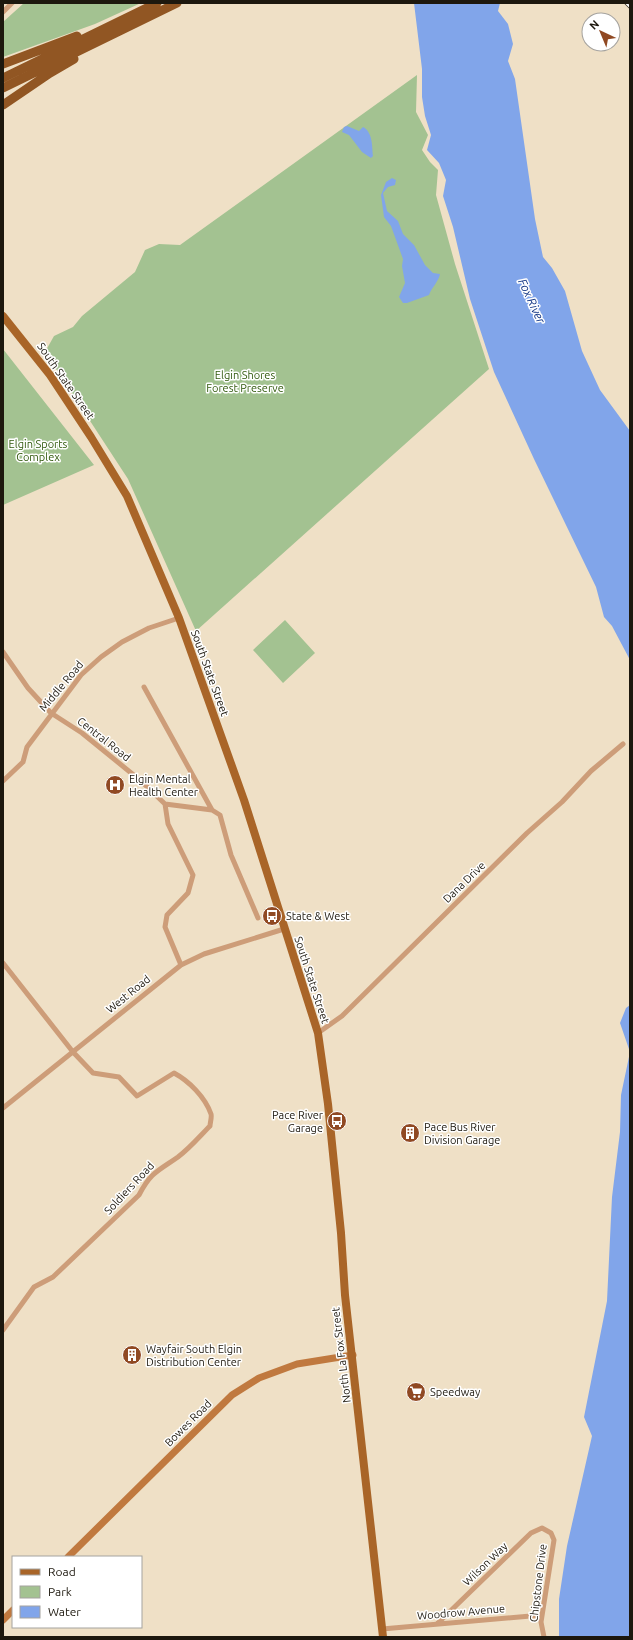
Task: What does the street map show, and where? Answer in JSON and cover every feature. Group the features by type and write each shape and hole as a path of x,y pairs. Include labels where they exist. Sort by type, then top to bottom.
{"highway":[{"path":"3,78 157,3"},
{"path":"3,88 178,3"},
{"path":"3,64 131,16"},
{"path":"3,105 50,73 145,19"}],"main road":[{"name":"South State Street","path":"3,316 50,375 91,437 127,496 179,618 244,800 318,1033 324,1070"},
{"name":"North La Fox Street","path":"324,1070 341,1233 345,1295 353,1355 382,1633"}],"street":[{"path":"3,12 12,3"},
{"name":"Middle Road","path":"3,781 23,762 27,747 51,713 81,675 101,657 122,642 149,628 179,618"},
{"name":"Central Road","path":"3,652 28,688 51,713 82,733 141,781 165,804"},
{"path":"144,687 212,810"},
{"name":"Dana Drive","path":"318,1033 342,1016 522,839 562,802 591,771 623,744"},
{"path":"181,965 165,927 167,915 188,893 193,875 168,824 165,804 212,810 220,815 230,855 258,918"},
{"name":"West Road","path":"3,1108 181,965 204,954 284,929"},
{"name":"Soldiers Road","path":"3,963 73,1052 93,1073 119,1077 137,1096 174,1073 187,1080 211,1114 210,1126 179,1156 158,1169 147,1180 139,1195 53,1277 34,1287 3,1330"},
{"name":"Bowes Road","path":"69,1556 232,1395 259,1378 297,1364 353,1355"},
{"name":"Wilson Way","path":"437,1624 531,1533 542,1528 551,1533"},
{"name":"Chipstone Drive","path":"544,1637 541,1622 554,1540 551,1533"},
{"path":"3,1620 12,1611"},
{"name":"Woodrow Avenue","path":"382,1633 437,1624 542,1615"}],"green space":[{"path":"24,3 141,3 95,24 3,57 3,22"},
{"name":"Elgin Shores Forest Preserve","path":"417,75 416,112 428,135 422,150 430,162 438,170 436,195 455,264 489,369 196,631 128,479 45,352 54,336 73,327 82,316 135,272 145,250 159,244 180,245"},
{"name":"Elgin Sports Complex","path":"3,349 94,465 3,505"},
{"path":"285,620 315,653 283,683 253,650"}],"water":[{"name":"Fox River","path":"414,3 500,3 498,11 508,24 513,44 508,61 515,79 535,219 543,257 552,268 565,291 582,351 600,390 630,431 630,660 612,626 604,617 596,587 494,372 470,299 453,227 443,196 446,180 439,163 427,150 431,135 425,116 422,97 422,69"},
{"path":"347,126 359,131 363,127 369,132 373,156 371,158 362,152 349,135 342,132 344,127"},
{"path":"392,178 396,180 395,185 388,187 383,193 387,211 398,221 403,234 414,245 425,265 433,273 440,274 429,295 407,303 403,303 399,297 405,283 402,266 403,259 391,226 384,217 381,195 386,182"},
{"path":"630,1005 630,1052 620,1023 626,1008"},
{"path":"630,1052 630,1637 559,1637 559,1599 567,1546 592,1436 584,1417 607,1301 612,1197 620,1132 621,1095"}],"railway":[{"path":"626,3 630,7"}],"place":[{"name":"Elgin Mental Health Center","path":"115,785"},
{"name":"State & West","path":"272,916"},
{"name":"Pace River Garage","path":"337,1121"},
{"name":"Pace Bus River Division Garage","path":"410,1133"},
{"name":"Wayfair South Elgin Distribution Center","path":"132,1355"},
{"name":"Speedway","path":"416,1392"}]}
